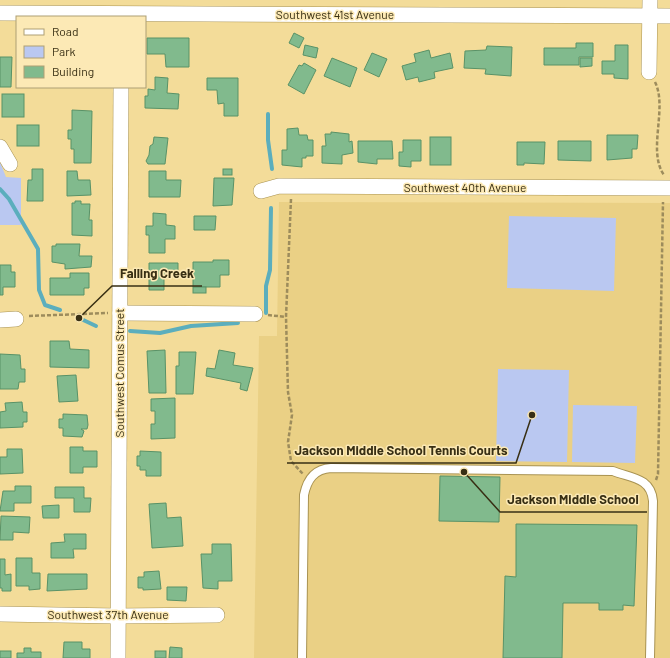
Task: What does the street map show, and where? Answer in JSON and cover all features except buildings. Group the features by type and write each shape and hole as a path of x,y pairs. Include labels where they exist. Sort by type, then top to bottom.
{"street":[{"path":"649,72 650,0"},
{"name":"Southwest 41st Avenue","path":"0,13 121,10 670,16"},
{"name":"Southwest Comus Street","path":"118,658 121,88"},
{"path":"0,147 10,164"},
{"name":"Southwest 40th Avenue","path":"261,191 275,187 292,186 666,187"},
{"path":"120,313 256,314"},
{"path":"0,320 16,319"},
{"name":"Southwest 37th Avenue","path":"0,614 118,616 217,615"}],"lane":[{"path":"302,658 304,495 309,480 314,473 330,468 613,471 637,478 650,490 653,501 650,658"}],"path":[{"path":"649,72 658,88 658,157 666,187 658,474 650,490"},
{"path":"292,186 286,317 288,392 292,415 288,435 291,461 309,480"},
{"path":"16,319 25,316 120,313"},
{"path":"256,314 286,317"}],"shaded area":[{"path":"279,202 670,203 670,658 254,658 259,336 277,336"}],"green space":[{"path":"0,162 6,177 21,178 21,225 0,225"},
{"path":"509,216 616,218 614,291 507,288"},
{"path":"498,369 569,370 567,462 496,461"},
{"path":"573,405 637,406 635,463 572,462"}],"waterway":[{"path":"268,114 268,140 272,169"},
{"path":"0,189 9,199 38,249 39,290 45,305 60,310"},
{"path":"266,313 266,286 270,270 271,208"},
{"path":"79,318 96,326"},
{"path":"130,331 160,333 191,326 238,323"}],"place":[{"name":"Falling Creek","path":"79,318"},
{"name":"Jackson Middle School Tennis Courts","path":"532,415"},
{"name":"Jackson Middle School","path":"464,472"}]}
